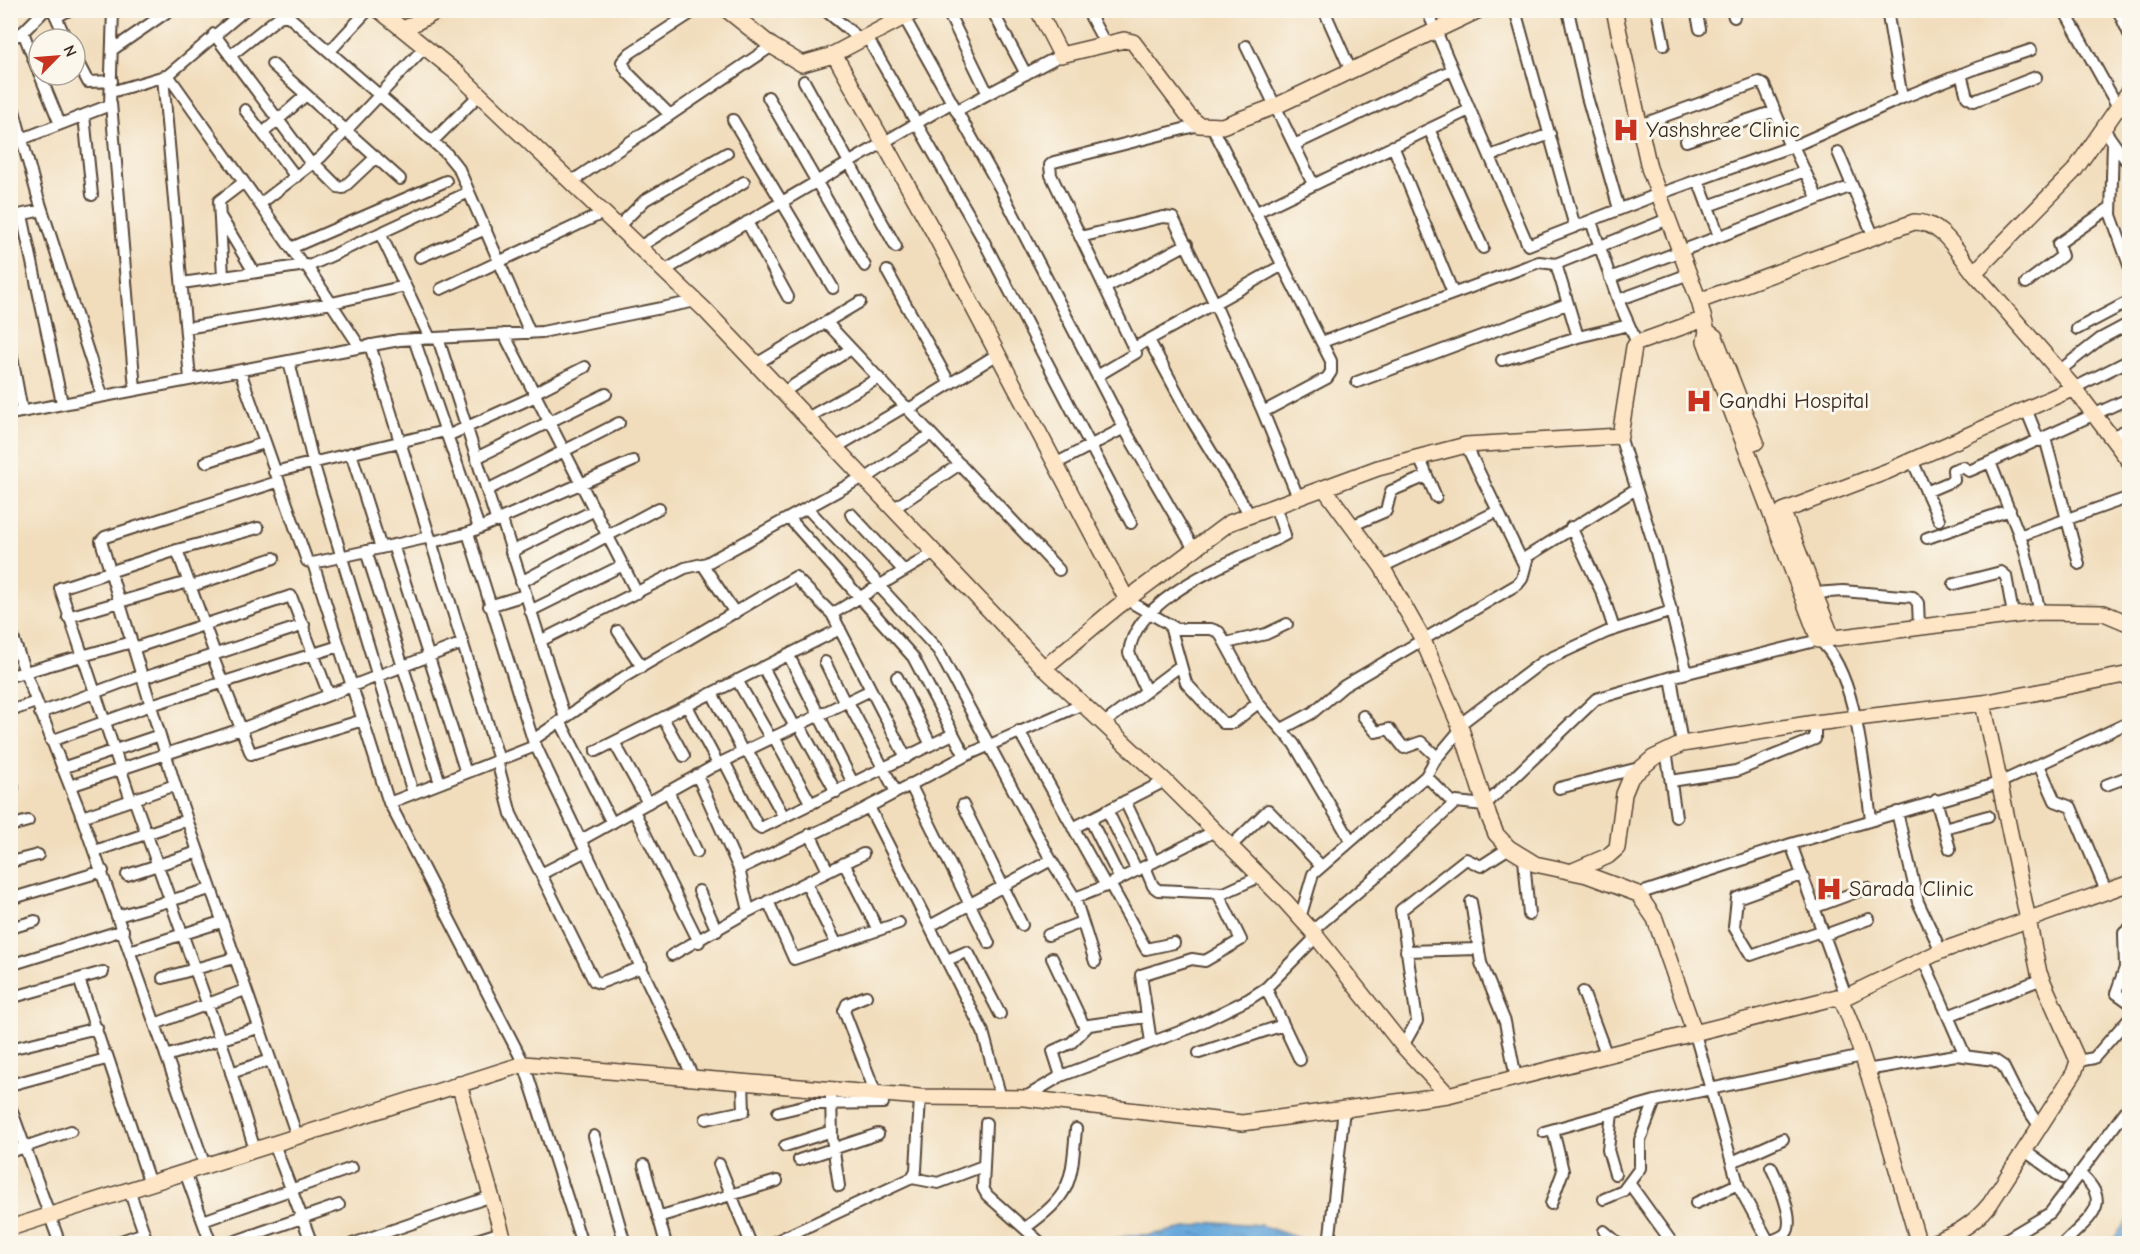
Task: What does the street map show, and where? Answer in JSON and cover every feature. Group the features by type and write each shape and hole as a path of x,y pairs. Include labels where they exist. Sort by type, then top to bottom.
{"street":[{"path":"10,39 22,32 45,10"},
{"path":"54,14 69,10"},
{"path":"113,10 111,104 135,389"},
{"path":"112,50 170,10"},
{"path":"87,80 112,86 165,77 245,10"},
{"path":"330,51 368,10"},
{"path":"379,10 480,94 696,301 1044,668 1165,781 1261,876 1314,934 1403,1046 1448,1095"},
{"path":"404,29 439,10"},
{"path":"670,116 628,73 622,62 630,53 696,10"},
{"path":"727,10 772,46 802,64 834,54 907,13 953,107 1000,188 1124,428 1194,549"},
{"path":"825,10 864,38 917,123 980,234 1131,523"},
{"path":"947,10 988,94"},
{"path":"992,10 1026,74"},
{"path":"1087,10 1106,45"},
{"path":"1324,10 1351,71"},
{"path":"1427,10 1528,245 1792,146 1961,74 2031,50"},
{"path":"1097,376 1135,356 1134,348 1051,175 1050,165 1054,162 1206,127 1276,106 1479,10"},
{"path":"1515,10 1575,227"},
{"path":"1568,10 1587,97 1619,209"},
{"path":"1614,10 1649,168 1699,300 1705,325 1715,337 1734,400 1827,643 1848,690 1856,718 1871,819"},
{"path":"1657,10 1664,45"},
{"path":"1696,10 1700,29"},
{"path":"1887,10 1902,98"},
{"path":"1974,273 2074,171 2125,100 2064,10"},
{"path":"2118,10 2130,36"},
{"path":"1038,11 1061,55"},
{"path":"230,56 285,14 434,141 456,163 530,333"},
{"path":"22,32 27,44"},
{"path":"214,34 313,164 338,187 343,188 376,157"},
{"path":"664,271 917,123 988,94 1061,55 1124,40 1133,42 1174,99 1206,127 1257,212 1332,366 1327,378 1263,412"},
{"path":"571,182 772,46"},
{"path":"1246,46 1313,184"},
{"path":"260,204 313,164 425,47"},
{"path":"834,54 1057,463 1127,600 1170,626 1183,630 1215,630 1226,643 1258,702 1294,744 1351,841"},
{"path":"272,64 400,179"},
{"path":"1294,145 1452,70"},
{"path":"1961,74 1967,97 1974,101 2036,77"},
{"path":"165,77 365,346 401,441 498,760 511,814 596,982 642,967"},
{"path":"165,77 190,380"},
{"path":"804,81 896,247"},
{"path":"1640,125 1754,82 1764,85 1818,199"},
{"path":"44,87 60,124"},
{"path":"434,141 480,94"},
{"path":"263,133 306,95"},
{"path":"10,96 17,132 102,395"},
{"path":"768,97 866,266"},
{"path":"17,132 60,124 111,104"},
{"path":"245,110 296,177"},
{"path":"1257,212 1469,110"},
{"path":"1686,141 1775,111"},
{"path":"84,115 92,195"},
{"path":"733,120 833,288"},
{"path":"2103,128 2130,166"},
{"path":"1429,129 1483,248"},
{"path":"1490,156 1550,134"},
{"path":"2113,142 2111,215 2127,252 2130,268"},
{"path":"1393,146 1453,293"},
{"path":"1838,152 1873,236"},
{"path":"618,227 645,200 727,153"},
{"path":"1708,206 1805,171"},
{"path":"1698,180 1719,236"},
{"path":"291,248 446,181"},
{"path":"223,277 219,213 221,198 244,182"},
{"path":"639,247 744,182"},
{"path":"1611,278 1852,186"},
{"path":"182,283 306,266 470,192"},
{"path":"2026,283 2062,256 2058,244 2111,207"},
{"path":"42,210 16,216 62,403"},
{"path":"219,213 254,272"},
{"path":"441,289 603,213"},
{"path":"1080,237 1168,216 1177,222 1299,497"},
{"path":"1322,342 1539,262 1556,264 1668,219"},
{"path":"1591,221 1618,300 1636,343 1620,436 1687,673"},
{"path":"747,222 788,297"},
{"path":"1699,300 1914,222 1932,224 1939,229 2074,388 2130,462"},
{"path":"420,257 486,229"},
{"path":"380,233 405,286 434,338 511,552 563,720 612,823"},
{"path":"1105,288 1187,244"},
{"path":"1556,264 1578,337"},
{"path":"1134,348 1283,265"},
{"path":"887,271 950,384"},
{"path":"1618,300 1689,274"},
{"path":"186,328 332,303 405,286"},
{"path":"10,414 365,346 414,339 530,333 696,301"},
{"path":"2077,329 2130,301"},
{"path":"756,364 860,302"},
{"path":"1357,382 1567,304"},
{"path":"826,322 1059,570"},
{"path":"2059,371 2100,339 2130,324"},
{"path":"1502,360 1578,337 1629,325"},
{"path":"1636,343 1705,325"},
{"path":"504,334 637,593"},
{"path":"414,339 446,434 473,530 489,606 534,743 694,1079"},
{"path":"1149,340 1193,422 1250,515"},
{"path":"10,346 22,411"},
{"path":"783,392 851,349"},
{"path":"835,448 950,384 998,354"},
{"path":"1782,511 1912,460 2074,388 2130,360"},
{"path":"289,361 313,462 413,794"},
{"path":"297,1136 175,785 101,541 105,537 313,462 466,428 585,367"},
{"path":"240,370 304,558 313,563 473,530 500,521 633,461"},
{"path":"807,418 879,378"},
{"path":"476,458 606,394"},
{"path":"1926,492 1953,480 1953,470 1963,467 1970,470 1990,462 2095,416 2130,398"},
{"path":"1734,400 1782,511 1814,593 1827,643"},
{"path":"2026,409 2042,439 2068,519 2079,564"},
{"path":"487,490 618,423"},
{"path":"1057,463 1124,428"},
{"path":"2111,437 2130,428"},
{"path":"540,641 689,566 703,565 864,478 932,434"},
{"path":"1044,668 1127,600 1229,523 1378,468 1466,445 1620,436"},
{"path":"206,462 264,443"},
{"path":"1466,445 1525,567"},
{"path":"351,453 381,548"},
{"path":"1419,457 1436,497"},
{"path":"1912,460 1939,520"},
{"path":"1990,462 2019,536 2033,578 2040,612"},
{"path":"893,509 960,464"},
{"path":"1352,526 1388,509 1391,491 1427,476"},
{"path":"1323,488 1382,567 1422,638 1460,727 1492,827 1509,848 1524,859 1535,864 1573,871 1638,894 1655,919 1695,1034 1738,1184 1769,1243 1786,1233 1787,1229 1786,1204 1771,1167"},
{"path":"1282,729 1312,712 1344,686 1422,638 1518,584 1528,556 1571,527 1636,489"},
{"path":"2019,536 2130,496"},
{"path":"1146,691 1129,652 1148,612 1203,576 1285,535 1275,506"},
{"path":"521,582 658,508"},
{"path":"807,508 939,650 987,746 1050,860 1076,898 1095,962"},
{"path":"511,552 595,510"},
{"path":"1927,538 2010,510"},
{"path":"1382,567 1498,511"},
{"path":"851,514 904,571"},
{"path":"789,518 913,657 964,756"},
{"path":"1571,527 1603,595 1614,629"},
{"path":"255,1150 220,1040 146,833 120,768 60,588 110,570 258,528"},
{"path":"393,545 466,773"},
{"path":"177,550 223,683 252,754 363,720"},
{"path":"366,551 440,783"},
{"path":"832,614 934,552"},
{"path":"68,616 189,584 274,558"},
{"path":"313,563 389,803 524,1064 582,1244"},
{"path":"530,611 623,565"},
{"path":"703,565 735,613"},
{"path":"1954,584 2001,572 2006,576 2013,614"},
{"path":"389,803 498,760 534,743 563,720 642,667 795,577 832,614 906,758"},
{"path":"1814,593 1842,591 1913,597 1918,603 1919,626"},
{"path":"489,606 525,595"},
{"path":"10,676 81,656 133,645 289,596 294,599 329,695"},
{"path":"1300,918 1309,879 1321,866 1426,777 1437,757 1460,727 1542,662 1614,629 1671,611"},
{"path":"1485,805 1596,699 1671,676 1919,626 2013,614 2104,613 2130,624"},
{"path":"1226,643 1266,634 1287,624"},
{"path":"10,711 38,707 94,692 304,625"},
{"path":"1170,626 1186,683 1223,723 1233,723 1258,702"},
{"path":"10,629 95,851 205,1166"},
{"path":"596,751 840,629"},
{"path":"618,630 642,667"},
{"path":"70,786 241,729 463,643"},
{"path":"51,741 151,705 339,646"},
{"path":"788,654 853,783"},
{"path":"825,662 896,792"},
{"path":"1104,723 1180,666"},
{"path":"763,667 836,792"},
{"path":"1573,871 1608,856 1617,848 1626,785 1639,768 1666,750 1682,744 1815,723 1983,703 2130,674"},
{"path":"1671,676 1682,744"},
{"path":"897,677 931,745"},
{"path":"737,680 811,804"},
{"path":"581,840 721,762 871,690"},
{"path":"712,693 784,818"},
{"path":"1929,1244 1964,1230 1975,1222 2006,1182 2074,1073 2078,1061 2042,979 1983,703"},
{"path":"739,870 869,807 964,756 1083,704"},
{"path":"687,706 759,827 784,818 953,734"},
{"path":"1363,716 1376,732 1389,729 1404,748 1421,742 1437,757"},
{"path":"663,718 684,756"},
{"path":"1638,894 1871,819 1999,783 2129,722"},
{"path":"1671,781 1727,773 1748,767 1815,739 1818,735 1815,723"},
{"path":"1019,731 1072,828 1112,883"},
{"path":"62,768 160,735"},
{"path":"614,742 648,803"},
{"path":"1666,750 1676,817"},
{"path":"2039,765 2055,801 2073,810 2106,891"},
{"path":"1559,788 1639,768"},
{"path":"697,775 739,870 749,911"},
{"path":"2106,785 2130,776"},
{"path":"1426,777 1454,804"},
{"path":"1072,828 1165,781"},
{"path":"910,784 989,942"},
{"path":"82,817 175,785"},
{"path":"668,791 697,852"},
{"path":"1936,800 1950,849"},
{"path":"1125,801 1145,867"},
{"path":"1024,1098 1061,1076 1151,1042 1250,999 1266,988 1314,934 1454,804 1458,802 1485,805"},
{"path":"963,805 1022,925"},
{"path":"869,807 987,1041 1001,1098"},
{"path":"1107,810 1145,867 1156,890 1218,893 1231,890 1261,876"},
{"path":"1231,846 1269,810 1321,866"},
{"path":"634,811 699,942"},
{"path":"1897,812 1918,902 1941,951"},
{"path":"1944,828 1988,816"},
{"path":"1090,819 1112,883 1146,949 1174,943"},
{"path":"95,851 187,820"},
{"path":"10,826 28,821"},
{"path":"1076,898 1112,883 1215,831"},
{"path":"810,834 828,872"},
{"path":"1791,844 1864,1063 1918,1244"},
{"path":"1403,1046 1417,1021 1400,915 1402,907 1466,859 1481,866 1509,848"},
{"path":"541,874 586,851"},
{"path":"127,875 198,852"},
{"path":"672,956 749,911 863,854"},
{"path":"10,862 38,855"},
{"path":"1524,859 1529,915"},
{"path":"930,926 1050,860"},
{"path":"844,863 878,930"},
{"path":"10,898 102,872"},
{"path":"1801,875 1737,898 1734,927 1749,954 1754,955 1869,919"},
{"path":"806,882 837,945"},
{"path":"10,1228 524,1064 743,1083 831,1096 1024,1098 1242,1123 1407,1102 1448,1095 1843,997 1941,951 2130,883"},
{"path":"1813,908 1866,888"},
{"path":"118,916 210,889"},
{"path":"699,891 717,931"},
{"path":"1151,1042 1141,975 1194,958 1205,961 1240,942 1241,938 1218,893"},
{"path":"768,901 794,959 899,923"},
{"path":"1472,902 1479,949 1489,987 1505,1022 1516,1078"},
{"path":"10,928 35,921"},
{"path":"130,951 221,922"},
{"path":"1048,935 1082,922"},
{"path":"2130,928 2124,933 2124,974 2116,993 2130,1003"},
{"path":"10,965 123,930"},
{"path":"1406,951 1479,949"},
{"path":"947,960 966,952 969,954 1000,1014"},
{"path":"163,978 234,958"},
{"path":"1052,958 1085,1028"},
{"path":"1923,959 1965,1055"},
{"path":"10,998 103,972"},
{"path":"79,979 150,1184"},
{"path":"1948,1016 2042,979"},
{"path":"1266,988 1300,1059"},
{"path":"155,1024 245,990"},
{"path":"1583,992 1607,1056"},
{"path":"866,996 847,1004 844,1011 879,1098"},
{"path":"1061,1076 1053,1051 1071,1043 1085,1028 1146,1017"},
{"path":"2078,1061 2094,1058 2130,1017"},
{"path":"1199,1053 1283,1024"},
{"path":"10,1049 97,1028"},
{"path":"166,1056 258,1028"},
{"path":"10,1085 105,1060 107,1055"},
{"path":"1551,1204 1563,1171 1548,1131 1655,1101 1710,1089 1864,1063 1965,1055 2000,1062 2040,1127"},
{"path":"231,1073 270,1060"},
{"path":"706,1119 744,1111 743,1083"},
{"path":"459,1084 503,1238 464,1244"},
{"path":"778,1112 811,1104 831,1096"},
{"path":"831,1096 832,1131 839,1186"},
{"path":"912,1178 916,1170 920,1097"},
{"path":"1604,1199 1619,1193 1629,1183 1641,1164 1640,1140 1655,1101"},
{"path":"1998,1244 2050,1214 2130,1105"},
{"path":"10,1106 60,1244"},
{"path":"1329,1244 1344,1109"},
{"path":"1612,1113 1608,1150 1615,1174"},
{"path":"986,1123 983,1188 987,1195 1042,1244"},
{"path":"1025,1228 1047,1211 1069,1185 1076,1129"},
{"path":"10,1152 71,1131"},
{"path":"785,1146 832,1131"},
{"path":"799,1160 878,1134"},
{"path":"594,1136 625,1244"},
{"path":"1732,1162 1783,1139"},
{"path":"274,1144 312,1244"},
{"path":"2025,1151 2062,1178"},
{"path":"719,1164 750,1244"},
{"path":"644,1165 666,1244"},
{"path":"770,1244 912,1178 938,1183 983,1166"},
{"path":"203,1221 351,1168"},
{"path":"185,1172 211,1244"},
{"path":"2063,1244 2093,1213 2097,1204 2095,1188 2079,1173"},
{"path":"658,1217 777,1181"},
{"path":"1629,1183 1673,1244"},
{"path":"1696,1203 1738,1184"},
{"path":"112,1244 146,1238 129,1190"},
{"path":"352,1244 492,1196"},
{"path":"227,1244 339,1205"},
{"path":"1604,1231 1619,1244"}],"water":[{"path":"2129,1219 2129,1243 2110,1243"},
{"path":"1216,1222 1260,1225 1299,1238 1302,1243 1103,1243 1129,1235 1150,1235"}],"place":[{"name":"Yashshree Clinic","path":"1626,130"},
{"name":"Gandhi Hospital","path":"1699,401"},
{"name":"Sarada Clinic","path":"1829,889"}]}
